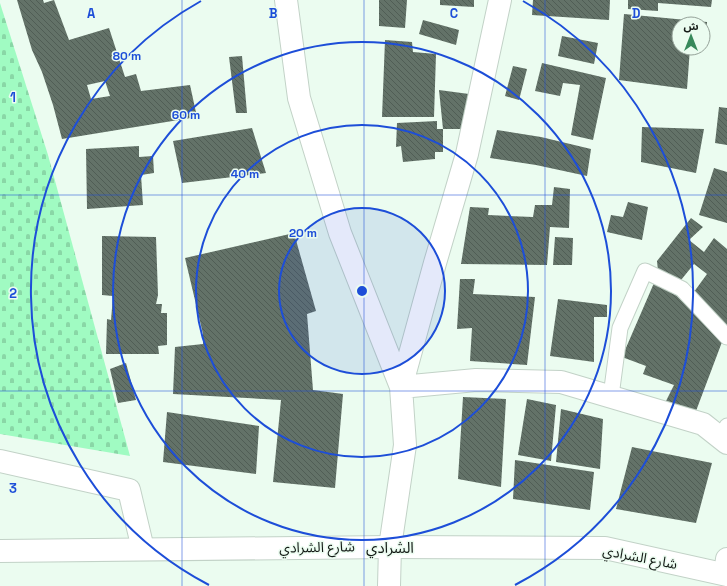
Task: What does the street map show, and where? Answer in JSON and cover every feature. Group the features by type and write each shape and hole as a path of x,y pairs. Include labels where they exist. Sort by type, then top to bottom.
{"street":[{"path":"286,0 301,106 340,233 402,387"},
{"path":"389,586 390,547 405,445 402,387 435,263 467,154 500,0"},
{"path":"402,387 476,380 561,382 703,424 725,436"},
{"path":"0,461 128,490 143,549"},
{"name":"شارع الشرادي","path":"0,551 390,547 605,548 726,569"}],"lane":[{"path":"611,396 620,328 645,272 682,289 727,337"}],"green space":[{"path":"0,3 48,155 130,456 0,434"}],"building":[{"path":"17,0 43,0 44,3 54,0 69,40 109,28 125,77 136,74 141,91 190,85 197,117 62,139 42,72 32,50","holes":["105,81 110,96 91,99 87,85"]},
{"path":"379,0 407,0 405,28 379,26"},
{"path":"440,0 474,0 474,7 440,5"},
{"path":"533,0 610,0 609,20 532,15"},
{"path":"628,0 712,0 711,7 658,3 658,11 628,9"},
{"path":"624,14 671,19 671,56 689,56 687,89 619,80"},
{"path":"423,20 459,30 456,45 419,34"},
{"path":"562,36 598,43 594,64 558,56"},
{"path":"385,40 412,42 413,52 436,54 434,117 382,117"},
{"path":"242,56 247,113 236,113 229,57"},
{"path":"542,63 606,78 593,140 571,135 580,85 563,83 560,96 535,91"},
{"path":"513,66 527,69 519,100 505,96"},
{"path":"439,90 469,94 466,129 443,129"},
{"path":"719,107 727,108 727,145 715,143"},
{"path":"437,121 437,129 443,129 443,152 435,152 435,159 403,162 401,146 396,147 397,123"},
{"path":"642,127 704,129 696,173 641,162"},
{"path":"252,128 266,173 182,183 173,141"},
{"path":"497,130 541,137 591,149 587,176 536,165 490,158"},
{"path":"139,146 139,157 153,156 154,173 141,175 143,205 87,209 86,149"},
{"path":"714,168 727,172 727,223 699,215"},
{"path":"554,187 570,189 569,228 550,227 547,265 461,264 470,207 489,208 488,215 533,217 535,205 552,205"},
{"path":"628,202 648,207 642,240 607,232 611,215 623,217"},
{"path":"691,218 703,227 689,240 704,252 714,238 727,249 727,329 691,296 707,274 694,264 677,285 658,271 657,261"},
{"path":"294,233 316,311 307,314 313,390 343,394 335,488 273,482 281,400 173,394 175,347 203,344 203,334 185,258"},
{"path":"102,236 156,237 158,295 156,304 162,304 161,313 167,313 167,345 158,346 159,354 106,354 107,319 111,320 113,296 102,295"},
{"path":"555,237 573,238 572,265 553,265"},
{"path":"460,279 475,279 473,294 535,297 527,365 470,361 472,328 457,329"},
{"path":"654,283 676,295 722,342 696,411 666,401 674,385 643,374 646,366 622,357"},
{"path":"558,299 607,305 607,317 594,317 594,362 550,356"},
{"path":"126,363 136,400 118,403 110,369"},
{"path":"463,397 506,399 501,487 458,479"},
{"path":"527,399 556,405 551,461 518,455"},
{"path":"561,409 603,419 600,469 556,462"},
{"path":"167,412 259,426 256,474 163,462"},
{"path":"632,447 712,463 696,523 616,509"},
{"path":"515,460 594,472 590,510 513,499"}],"district":[{"name":"الشرادي","path":"390,547"}]}
